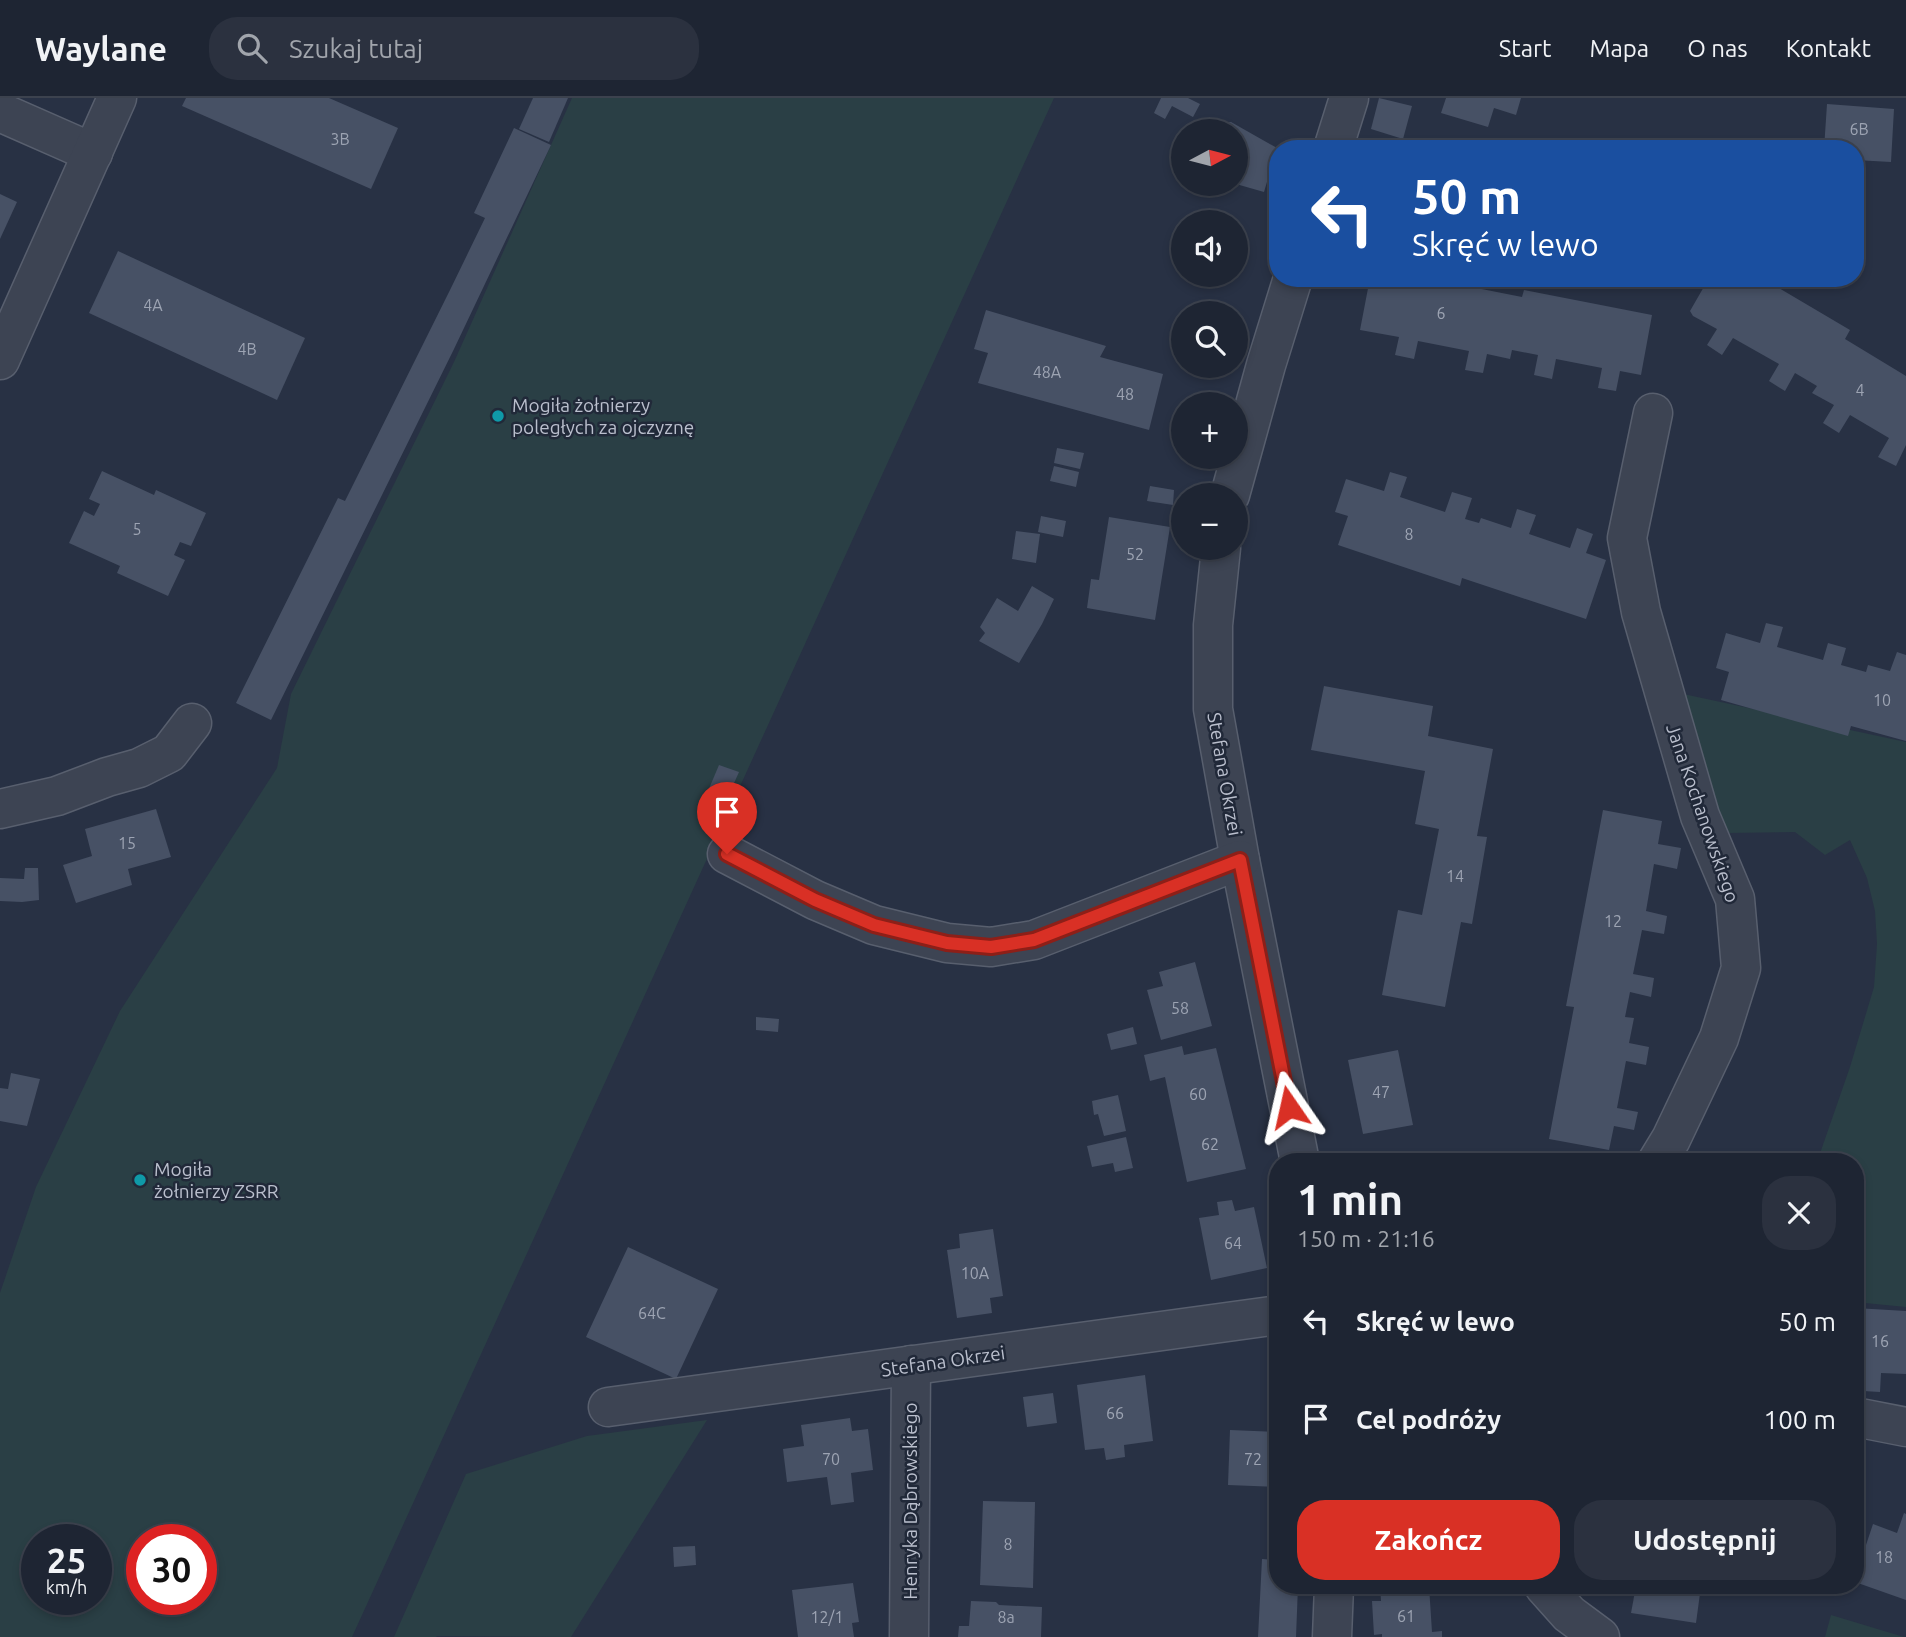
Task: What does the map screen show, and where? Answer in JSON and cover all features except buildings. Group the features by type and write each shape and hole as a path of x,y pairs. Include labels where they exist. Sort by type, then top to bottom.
{"street":[{"path":"0,359 117,98"},
{"path":"1336,140 1349,98"},
{"path":"0,112 93,153"},
{"path":"1233,483 1290,287"},
{"name":"Jana Kochanowskiego","path":"1653,413 1627,538 1641,612 1696,804 1735,899 1741,968 1719,1038 1662,1153"},
{"name":"Stefana Okrzei","path":"1220,560 1213,625 1213,709 1298,1153"},
{"path":"0,809 57,796 139,768 169,752 192,723"},
{"path":"727,854 815,900 874,925 947,943 991,947 1034,940 1240,860"},
{"name":"Stefana Okrzei","path":"608,1407 1269,1316"},
{"name":"Henryka Dąbrowskiego","path":"909,1637 911,1365"},
{"path":"1864,1420 1906,1427"},
{"path":"1332,1637 1334,1594"},
{"path":"1551,1594 1569,1614 1600,1637"}],"green space":[{"path":"572,98 1054,98 352,1637 0,1637 0,1293 36,1187 120,1011 277,768 291,694 454,362"},
{"path":"1674,692 1906,742 1906,1307 1864,1303 1864,1153 1820,1153 1874,987 1877,944 1875,911 1867,878 1850,840 1825,855 1795,832 1726,833"},
{"path":"707,1420 571,1637 394,1637 466,1474 587,1436"},
{"path":"1831,1615 1904,1637 1825,1637"}],"place":[{"name":"Mogiła żołnierzy poległych za ojczyznę","path":"498,416"},
{"name":"Mogiła żołnierzy ZSRR","path":"140,1180"}],"route":[{"path":"727,854 815,900 874,925 947,943 991,947 1034,940 1240,860 1289,1107"}]}
